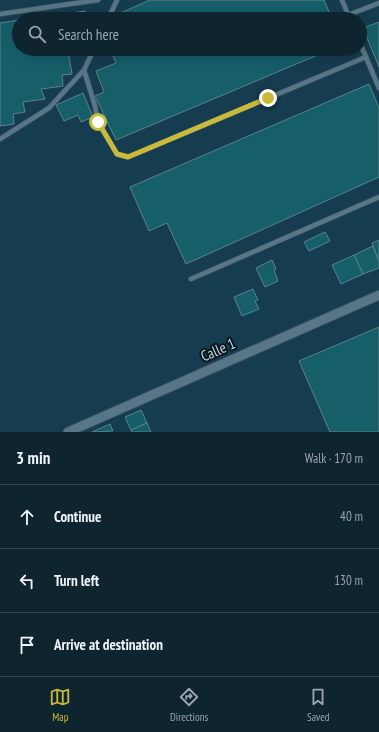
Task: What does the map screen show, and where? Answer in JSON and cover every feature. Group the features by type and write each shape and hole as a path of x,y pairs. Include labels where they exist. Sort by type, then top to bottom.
{"street":[{"name":"Calle 1","path":"68,432 379,295"}],"lane":[{"path":"13,12 98,0"},
{"path":"111,12 117,0"},
{"path":"342,0 347,12"},
{"path":"359,12 379,2"},
{"path":"0,14 12,12"},
{"path":"0,139 49,108 84,70 91,56"},
{"path":"84,70 95,106 98,122 117,154 128,157 366,57 379,88"},
{"path":"191,279 379,197"}],"shaded area":[{"path":"0,0 379,0 379,432 0,432"}],"building":[{"path":"150,0 324,0 329,12 123,12"},
{"path":"12,21 12,56 69,56 72,74 62,75 63,86 41,89 45,99 23,102 25,112 13,114 14,124 0,126 0,23"},
{"path":"379,22 379,67 367,38 367,26"},
{"path":"113,56 315,56 116,140 95,96 104,92 96,71 116,63"},
{"path":"369,84 379,108 379,177 186,264 167,223 149,231 130,187"},
{"path":"83,93 93,117 81,122 78,115 64,121 56,105"},
{"path":"325,232 330,241 309,251 304,242"},
{"path":"379,240 379,262 372,243"},
{"path":"373,246 379,262 379,268 363,274 354,255"},
{"path":"354,255 363,274 341,284 332,265"},
{"path":"272,260 276,269 274,270 278,281 265,287 256,268"},
{"path":"253,289 258,300 255,301 259,309 242,316 234,297"},
{"path":"379,327 379,432 330,432 299,361"},
{"path":"141,410 147,423 131,430 125,417"},
{"path":"147,423 151,432 132,432 131,430"},
{"path":"110,424 113,431 92,432"}],"route":[{"path":"98,122 117,154 128,157 268,98"}]}
